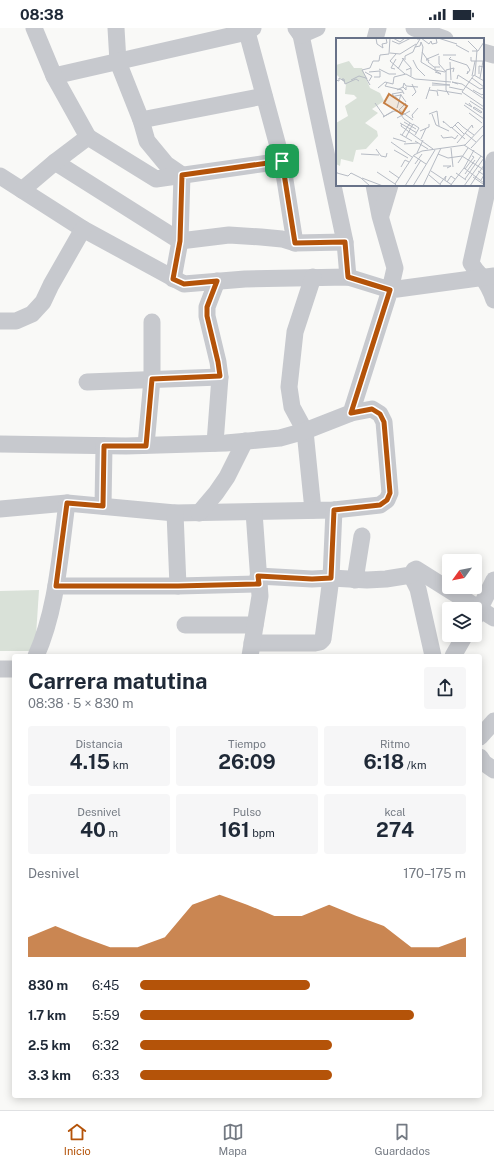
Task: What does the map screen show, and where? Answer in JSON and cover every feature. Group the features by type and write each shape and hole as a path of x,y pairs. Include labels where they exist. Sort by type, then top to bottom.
{"street":[{"path":"34,28 54,76 88,137 156,179 282,161"},
{"path":"116,28 118,62 141,120 147,141 166,164 182,175"},
{"path":"317,28 298,32 345,242 348,277"},
{"path":"375,38 378,28"},
{"path":"414,28 436,38"},
{"path":"54,76 250,30 264,96 282,161 295,243"},
{"path":"484,52 494,55"},
{"path":"141,120 264,96"},
{"path":"22,190 88,137"},
{"path":"55,162 180,241 229,236 275,238 295,243 345,242"},
{"path":"491,163 472,263 474,268 488,277 494,300"},
{"path":"173,279 180,241 182,175"},
{"path":"0,176 82,229 184,284 245,279 348,277 390,290 488,277"},
{"path":"351,413 390,290 395,268 380,216 374,186"},
{"path":"380,216 390,186"},
{"path":"0,321 16,321 32,314 43,302 82,229"},
{"path":"313,277 296,332 289,387 292,407 305,431 313,510"},
{"path":"215,443 220,376 207,316 207,307 217,281"},
{"path":"146,446 152,379 152,322"},
{"path":"88,382 220,376"},
{"path":"0,444 146,446 280,438 305,431 351,413 372,409 380,414 384,422 390,493 387,500 380,505 334,510 175,513 67,503 0,509"},
{"path":"199,512 216,493 227,477 245,441"},
{"path":"103,506 104,446"},
{"path":"37,654 46,628 56,586 67,503"},
{"path":"254,512 260,596 251,649 320,642 323,639 331,578 334,510"},
{"path":"175,513 178,586"},
{"path":"355,580 362,536"},
{"path":"56,586 178,586 259,580 331,578 386,580 411,575 414,570 419,570 483,615 494,580"},
{"path":"411,575 418,589 433,654"},
{"path":"185,625 255,626"},
{"path":"454,654 461,642"},
{"path":"0,669 12,668"},
{"path":"482,760 494,770"}],"shaded area":[{"path":"39,590 35,651 0,651 0,591"}],"route":[{"path":"282,161 295,243 345,242 348,277 390,290 351,413 372,409 380,414 384,422 390,493 387,500 380,505 334,510 331,578 312,579 258,576 259,584 178,586 56,586 67,503 103,506 104,446 146,446 152,379 220,376 207,316 207,307 217,281 184,284 173,279 180,241 182,175 282,161"}]}
